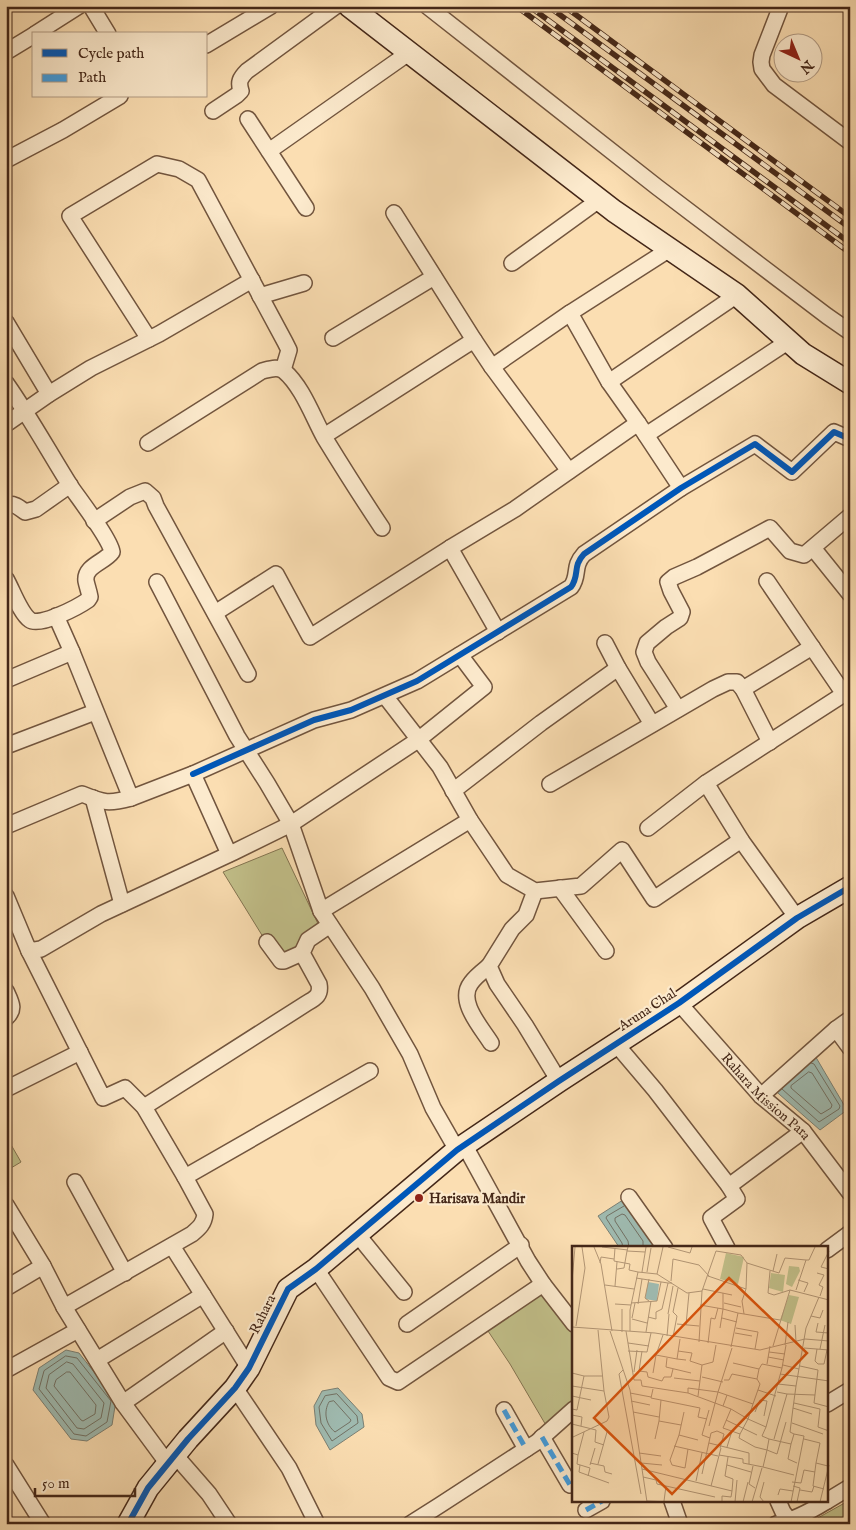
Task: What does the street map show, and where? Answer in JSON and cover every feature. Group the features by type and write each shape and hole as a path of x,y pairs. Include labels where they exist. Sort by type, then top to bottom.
{"street":[{"path":"92,6 107,32"},
{"path":"208,44 270,6"},
{"path":"213,111 237,96 241,91 239,84 241,77 336,6"},
{"path":"349,6 599,200 737,295 803,354 850,383"},
{"path":"427,6 657,187 850,332"},
{"path":"781,6 762,55 762,70 774,85 850,142"},
{"path":"38,32 75,7"},
{"path":"6,52 32,36"},
{"path":"269,151 410,52"},
{"path":"6,160 63,130 117,98"},
{"path":"248,119 306,208"},
{"path":"149,339 70,216 157,164 179,169 198,180 289,350 283,370"},
{"path":"512,263 599,200"},
{"path":"394,213 492,367 570,470"},
{"path":"492,367 570,312 670,249"},
{"path":"334,338 434,277"},
{"path":"6,424 49,394 92,368 149,339 252,280"},
{"path":"260,296 304,283"},
{"path":"609,382 737,295"},
{"path":"570,312 609,382 682,488"},
{"path":"6,322 49,394"},
{"path":"324,436 474,340"},
{"path":"215,613 276,574 310,638 450,548 515,509 570,470 789,341"},
{"path":"148,443 262,371 275,368 283,370 293,381 324,436 382,528"},
{"path":"6,383 26,411 70,485 111,547 112,552 88,571 86,579 90,597 88,600 56,616 35,622 29,620 23,612 6,579"},
{"path":"6,826 82,794 102,802 113,802 131,798 193,774 314,720 351,710 385,696 416,681 571,587 575,582 576,565 584,554 682,488 755,444 792,472 834,432 850,439"},
{"path":"6,505 17,506 25,512 30,511 70,485"},
{"path":"94,521 130,497 145,491 153,498 248,674"},
{"path":"678,709 648,662 644,652 647,643 680,618 682,612 670,591 668,582 674,577 697,567 770,528 790,551 804,555 850,516"},
{"path":"450,548 498,632"},
{"path":"813,548 850,594"},
{"path":"648,828 706,784 770,742 847,699 767,581"},
{"path":"157,582 237,736 291,824 321,912 372,988 410,1054 433,1108 461,1148 543,1284 572,1321"},
{"path":"56,616 131,798"},
{"path":"605,643 652,724"},
{"path":"744,689 812,647"},
{"path":"6,680 72,652"},
{"path":"29,951 41,948 101,914 291,824 418,740 484,687 460,655"},
{"path":"453,791 541,722 618,668"},
{"path":"550,784 728,682 737,682 744,689 770,742"},
{"path":"385,696 440,768 470,820 507,875 535,891 581,886 622,850 654,899 741,840"},
{"path":"6,746 96,712"},
{"path":"193,774 229,854"},
{"path":"706,784 741,840 796,918"},
{"path":"93,798 122,904"},
{"path":"321,912 470,820"},
{"path":"560,888 606,951"},
{"path":"491,1043 466,1004 466,992 470,983 489,966 512,929 526,915 535,891"},
{"name":"Aruna Chal","path":"461,1148 559,1081 679,1003 796,918 848,893"},
{"path":"7,900 29,951 103,1098 125,1088 144,1107 205,1214 205,1220 202,1225 192,1234 64,1307"},
{"path":"267,942 284,962 302,953 308,940 330,926"},
{"path":"144,1107 315,999 320,990 319,984 302,953"},
{"path":"489,966 497,984 525,1025 559,1081"},
{"path":"6,991 12,1008 11,1013 6,1018"},
{"name":"Rahara Mission Para","path":"679,1003 761,1096 803,1132 850,1193"},
{"path":"761,1096 836,1028 850,1020"},
{"path":"836,1028 850,1048"},
{"path":"616,1044 655,1090 737,1199 711,1218 727,1246"},
{"path":"6,1089 80,1052"},
{"path":"185,1177 370,1071"},
{"path":"729,1186 803,1132"},
{"name":"Rahara","path":"128,1524 148,1488 171,1459 235,1388 249,1368 288,1289 316,1269 461,1148"},
{"path":"75,1182 125,1273"},
{"path":"629,1197 664,1246"},
{"path":"6,1204 64,1307 123,1403 171,1459 210,1494 227,1523"},
{"path":"828,1249 850,1233"},
{"path":"357,1234 404,1292"},
{"path":"172,1246 249,1368"},
{"path":"407,1324 521,1246"},
{"path":"6,1288 42,1266"},
{"path":"316,1269 389,1378 398,1382 543,1284"},
{"path":"97,1360 203,1296"},
{"path":"6,1370 78,1330"},
{"path":"123,1403 226,1331"},
{"path":"235,1388 289,1468 317,1524"},
{"path":"828,1403 850,1390"},
{"path":"504,1410 526,1449"},
{"path":"410,1524 526,1449 572,1411"},
{"path":"542,1437 570,1485"},
{"path":"8,1472 43,1524"},
{"path":"828,1500 850,1487"},
{"path":"586,1510 600,1502"},
{"path":"672,1502 680,1524"},
{"path":"778,1502 783,1522 811,1511 825,1502"}],"shaded area":[{"path":"282,848 320,928 289,953 281,966 223,872"},
{"path":"6,1136 21,1162 6,1171"},
{"path":"542,1289 569,1325 572,1332 572,1405 547,1427 510,1364 486,1328"},
{"path":"850,1500 850,1524 807,1524"}],"water":[{"path":"814,1054 847,1110 820,1130 771,1087"},
{"path":"626,1198 658,1243 653,1246 618,1246 598,1216"},
{"path":"66,1350 79,1353 116,1400 112,1425 87,1441 71,1439 33,1390 39,1368"},
{"path":"338,1388 362,1414 364,1427 330,1450 316,1425 314,1406 322,1391"}],"railway":[{"path":"516,6 850,253"},
{"path":"529,6 850,243"},
{"path":"548,6 850,228"},
{"path":"564,6 850,217"}],"marked path":[{"path":"504,1410 526,1449"},
{"path":"542,1437 570,1485"},
{"path":"586,1510 600,1502"}],"cycle path":[{"path":"193,774 314,720 351,710 417,681 571,587 574,583 578,563 584,554 681,488 755,444 792,472 834,432 850,439"},
{"path":"128,1524 148,1488 188,1439 235,1388 249,1368 288,1289 316,1269 457,1150 679,1003 797,918 850,887"}],"place":[{"name":"Harisava Mandir","path":"419,1198"}]}
